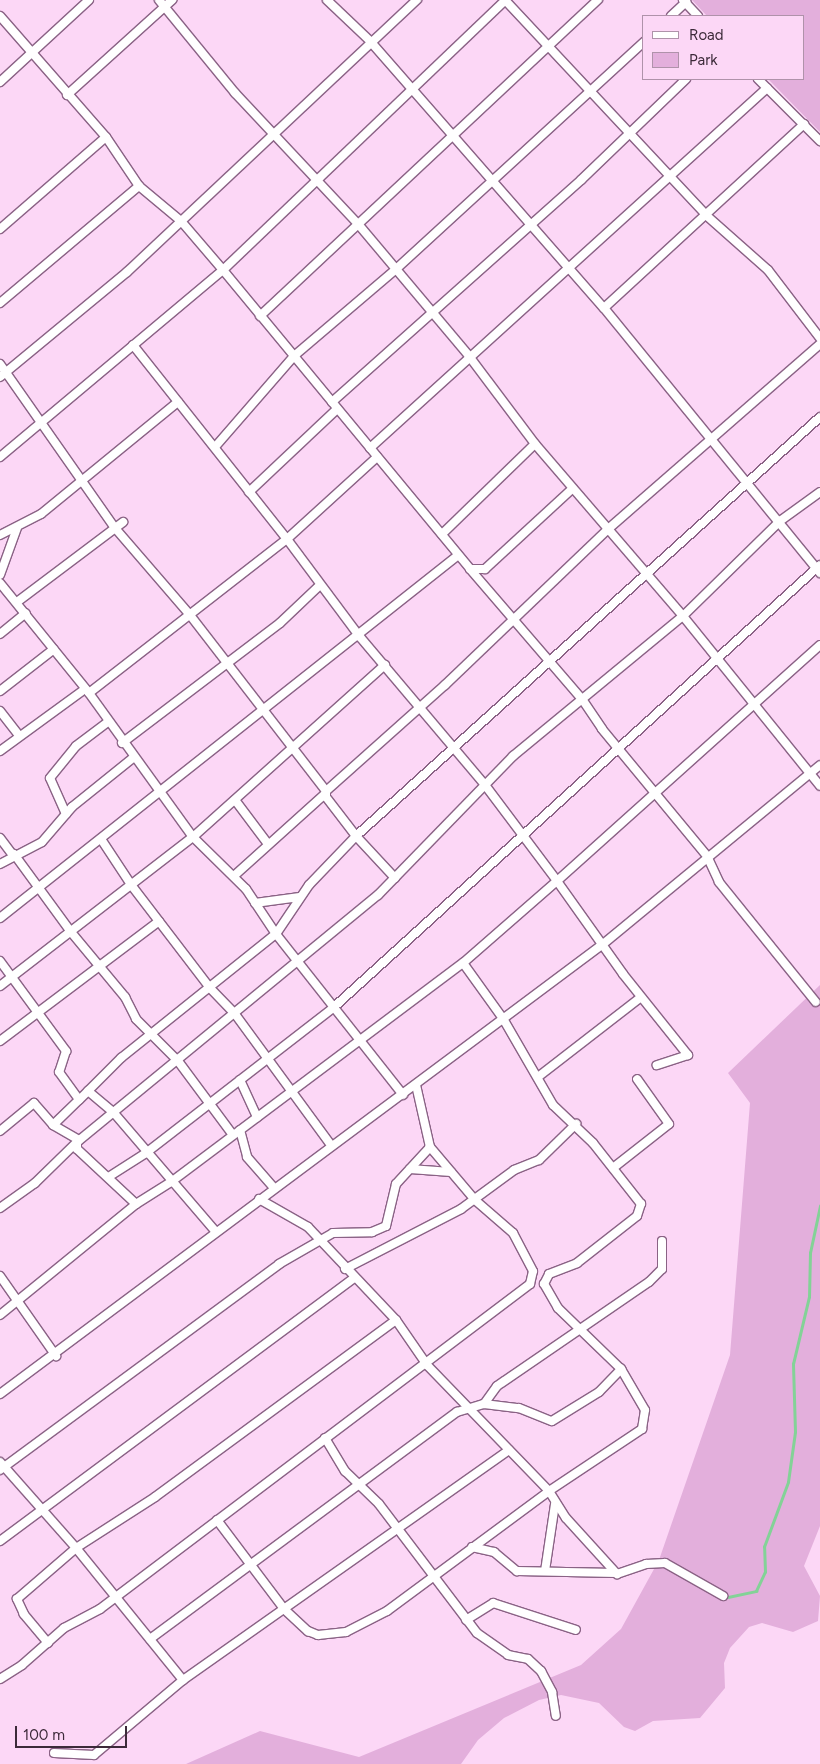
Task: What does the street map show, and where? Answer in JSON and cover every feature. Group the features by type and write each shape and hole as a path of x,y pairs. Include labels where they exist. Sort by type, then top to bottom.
{"street":[{"path":"0,82 89,0"},
{"path":"159,0 235,93 275,132 358,224 431,314 469,356 534,444 683,616 820,786"},
{"path":"67,95 172,0"},
{"path":"110,1176 146,1154 333,1008 717,658 819,569 712,439 650,368 604,308 570,268 370,41 327,0"},
{"path":"3,374 127,272 370,41 417,0"},
{"path":"0,457 222,270 506,0 672,174 707,216 768,270 820,338"},
{"path":"260,316 550,47 598,0"},
{"path":"672,15 684,1 697,15"},
{"path":"0,16 67,95 106,136 139,186 181,221 442,534 456,557 470,569 582,699 654,792 707,856 719,882 816,1002"},
{"path":"215,447 294,356 395,270 491,179 592,91 642,44"},
{"path":"248,492 334,406 431,314 632,132 685,80"},
{"path":"759,80 820,141"},
{"path":"370,448 469,356 570,268 768,88"},
{"path":"604,308 707,216 804,124"},
{"path":"0,229 106,136"},
{"path":"0,303 139,186"},
{"path":"235,875 326,793 607,530 820,344"},
{"path":"133,345 215,447 248,492 287,538 360,637 385,665 453,750 485,785 557,880 641,997 688,1055 657,1065"},
{"path":"0,364 3,374 83,481 115,528 190,615 264,712 293,746 356,836 395,878"},
{"path":"0,535 17,528 83,481 178,402"},
{"path":"53,1125 151,1034 276,934 300,897 356,836 820,417"},
{"path":"442,534 534,444"},
{"path":"0,751 19,735 87,691 190,615 287,538 377,457"},
{"path":"470,569 485,569 572,490"},
{"path":"0,1208 35,1183 79,1140 301,961 395,878 513,756 683,616 780,521 820,492"},
{"path":"17,602 122,522"},
{"path":"0,575 17,528"},
{"path":"0,918 360,637 456,557"},
{"path":"0,583 87,691 122,743 193,837 235,875 276,934 301,961 333,1008 402,1095"},
{"path":"122,743 226,661 280,623 320,585"},
{"path":"0,634 26,613"},
{"path":"0,1315 136,1204 171,1182 463,963 820,645"},
{"path":"0,691 54,649"},
{"path":"0,986 132,886 193,837 385,665"},
{"path":"0,711 19,735"},
{"path":"66,814 50,778 76,746 108,722"},
{"path":"0,864 13,854 42,842 66,814 134,757"},
{"path":"0,1394 56,1356 215,1231 330,1144 402,1095 504,1020 603,944 707,856 820,765"},
{"path":"234,800 268,844"},
{"path":"0,838 151,1034 178,1061 209,1104 237,1132 247,1157 274,1188"},
{"path":"101,839 132,886 210,988 235,1014 330,1144"},
{"path":"255,903 300,897"},
{"path":"0,1041 101,968 159,921"},
{"path":"0,961 40,1012 66,1051 59,1072 79,1100"},
{"path":"463,963 504,1020 553,1105 576,1124 639,1199 641,1210 637,1216 577,1263 546,1278"},
{"path":"538,1077 641,997"},
{"path":"613,1168 669,1124 637,1079"},
{"path":"240,1080 257,1117"},
{"path":"416,1085 430,1147 475,1200 508,1225 532,1271 546,1278"},
{"path":"88,1091 114,1113 146,1154 215,1231"},
{"path":"0,1131 34,1103 53,1125 79,1140"},
{"path":"345,1269 475,1200 514,1170 539,1160 576,1124"},
{"path":"79,1140 77,1149 110,1176 136,1204"},
{"path":"183,1680 42,1508 1,1466 80,1415 244,1289 320,1239 344,1230 372,1232 386,1226 396,1184 430,1147"},
{"path":"410,1169 451,1172"},
{"path":"259,1199 297,1218 320,1239 345,1269 396,1320 427,1366 549,1491 555,1502 616,1574"},
{"path":"484,1404 497,1386 582,1330 662,1269 662,1241"},
{"path":"0,1678 48,1643 64,1628 100,1609 325,1438 427,1366 523,1291 530,1284 532,1271"},
{"path":"0,1276 56,1356"},
{"path":"0,1541 354,1278"},
{"path":"217,1520 284,1608 313,1633 346,1632 387,1612 549,1491 642,1429 645,1410 621,1369 558,1308 544,1287 546,1278"},
{"path":"523,1291 544,1287"},
{"path":"48,1643 24,1614 17,1599 76,1548 154,1497 396,1320"},
{"path":"150,1640 249,1564 359,1486 432,1428 470,1408 484,1404 520,1408 552,1421 598,1392 621,1369"},
{"path":"325,1438 359,1486 397,1527 466,1620 492,1645 534,1663 552,1692 556,1716"},
{"path":"54,1752 94,1755 183,1680 397,1527 509,1450"},
{"path":"545,1571 556,1520 555,1502"},
{"path":"472,1547 494,1552 515,1571 616,1574 665,1563 722,1596"},
{"path":"466,1620 493,1603 576,1630"}],"green space":[{"path":"692,0 820,0 820,132 769,80 805,80 805,15 706,15"},
{"path":"820,985 820,1526 804,1566 820,1596 818,1621 793,1632 762,1623 749,1627 730,1648 724,1663 725,1688 700,1718 653,1721 635,1731 624,1727 599,1703 561,1695 539,1700 504,1718 478,1740 461,1764 186,1764 260,1731 359,1757 581,1665 621,1629 659,1560 730,1355 750,1103 728,1073"}],"waterway":[{"path":"728,1597 756,1591 765,1572 764,1547 788,1482 795,1432 793,1364 809,1297 810,1253 820,1206"}]}
